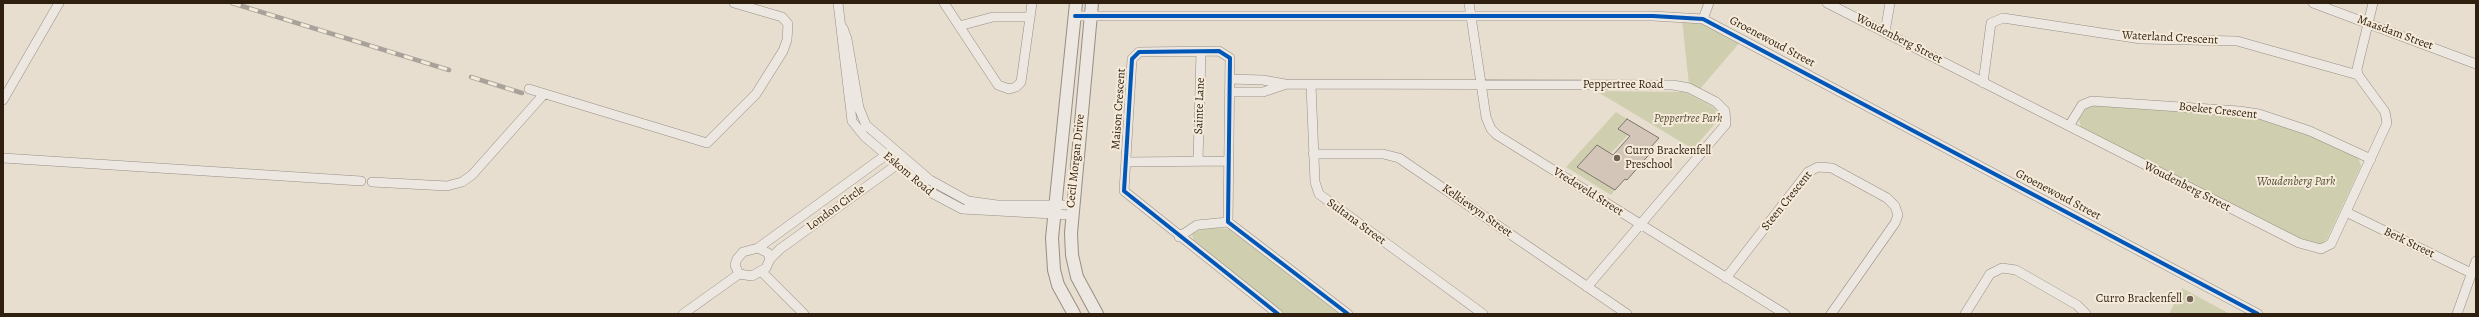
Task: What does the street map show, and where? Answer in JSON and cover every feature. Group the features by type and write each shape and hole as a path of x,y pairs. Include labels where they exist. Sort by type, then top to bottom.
{"street":[{"path":"3,100 59,3"},
{"path":"529,89 707,144 756,94 783,51 787,40 788,24 782,16 734,3"},
{"name":"Eskom Road","path":"838,3 842,25 847,39 862,117 866,126 890,153 901,161 939,199 962,210 1072,210"},
{"path":"944,3 998,85 1009,89 1016,87 1021,82 1032,3"},
{"name":"Cecil Morgan Drive","path":"1074,314 1065,299 1054,270 1052,238 1076,3"},
{"name":"Cecil Morgan Drive","path":"1092,3 1072,210 1073,266 1082,290 1097,314"},
{"name":"Vredeveld Street","path":"1469,3 1486,117 1491,129 1497,136 1784,314"},
{"path":"1703,19 1709,3"},
{"name":"Woudenberg Street","path":"1827,3 2310,248 2321,249 2331,244 2388,123 2385,112 2358,75"},
{"path":"1885,32 1890,3"},
{"name":"Maasdam Street","path":"2313,3 2476,64"},
{"path":"2358,75 2357,62 2373,3"},
{"name":"Groenewoud Street","path":"1075,16 1653,16 1703,19 1738,35 2258,314"},
{"path":"959,26 988,18 1030,17"},
{"name":"Waterland Crescent","path":"1983,83 1991,23 2003,18 2141,39 2237,41 2358,75"},
{"name":"Maison Crescent","path":"1228,222 1230,92 1228,56 1219,51 1145,50 1134,56 1124,191 1179,237 1278,314"},
{"name":"Sainte Lane","path":"1198,161 1202,51"},
{"path":"1230,79 1264,80 1285,84"},
{"path":"1230,92 1263,92 1285,84"},
{"name":"Peppertree Road","path":"1285,84 1677,85 1695,90 1722,106 1727,115 1726,124 1587,287"},
{"name":"Sultana Street","path":"1311,85 1313,154 1316,186 1323,197 1484,314"},
{"path":"372,182 447,186 462,182 472,175 544,94"},
{"name":"Boeket Crescent","path":"2069,126 2082,105 2092,101 2239,111 2259,114 2310,131 2371,159"},
{"name":"London Circle","path":"758,248 890,153"},
{"name":"Kelkiewyn Street","path":"1313,154 1383,154 1399,158 1627,314"},
{"path":"3,158 361,181"},
{"name":"London Circle","path":"770,259 780,249 901,161"},
{"path":"1126,162 1229,161"},
{"name":"Steen Crescent","path":"1726,278 1808,172 1818,167 1832,168 1887,198 1895,206 1898,215 1895,223 1831,314"},
{"name":"Berk Street","path":"2346,212 2471,274"},
{"path":"1179,237 1197,225 1228,222 1348,314"},
{"path":"683,314 739,274 752,276 762,272 769,264 770,259 768,253 758,248 743,252 736,259 735,265 739,274"},
{"path":"2457,314 2476,261"},
{"path":"1965,314 1990,274 2002,268 2016,270 2077,305 2086,314"},
{"path":"762,272 804,314"}],"green space":[{"path":"1682,20 1706,24 1741,41 1700,89 1689,85"},
{"name":"Peppertree Park","path":"1596,91 1685,92 1715,108 1720,118 1693,149"},
{"name":"Woudenberg Park","path":"2092,104 2245,115 2309,133 2358,157 2361,166 2326,241 2319,245 2307,243 2081,128 2079,119"},
{"path":"1616,112 1627,119 1618,129 1628,135 1610,154 1596,146 1577,167 1615,190 1611,195 1566,167"},
{"path":"1206,227 1229,229 1340,314 1285,314 1194,242 1192,234"},
{"name":"Curro Brackenfell","path":"2182,288 2230,314 2169,314"}],"building":[{"path":"1627,119 1659,138 1650,148 1653,150 1627,180 1625,179 1615,190 1577,167 1597,145 1613,155 1630,136 1618,129"}],"railway":[{"path":"232,3 449,70"},
{"path":"471,77 522,93"}],"cycle path":[{"path":"1075,16 1653,16 1703,19 1731,32 2258,314"},
{"path":"1278,314 1124,191 1132,59 1139,52 1219,51 1230,58 1228,222 1348,314"}],"place":[{"name":"Curro Brackenfell Preschool","path":"1617,158"},
{"name":"Curro Brackenfell","path":"2190,299"}]}
